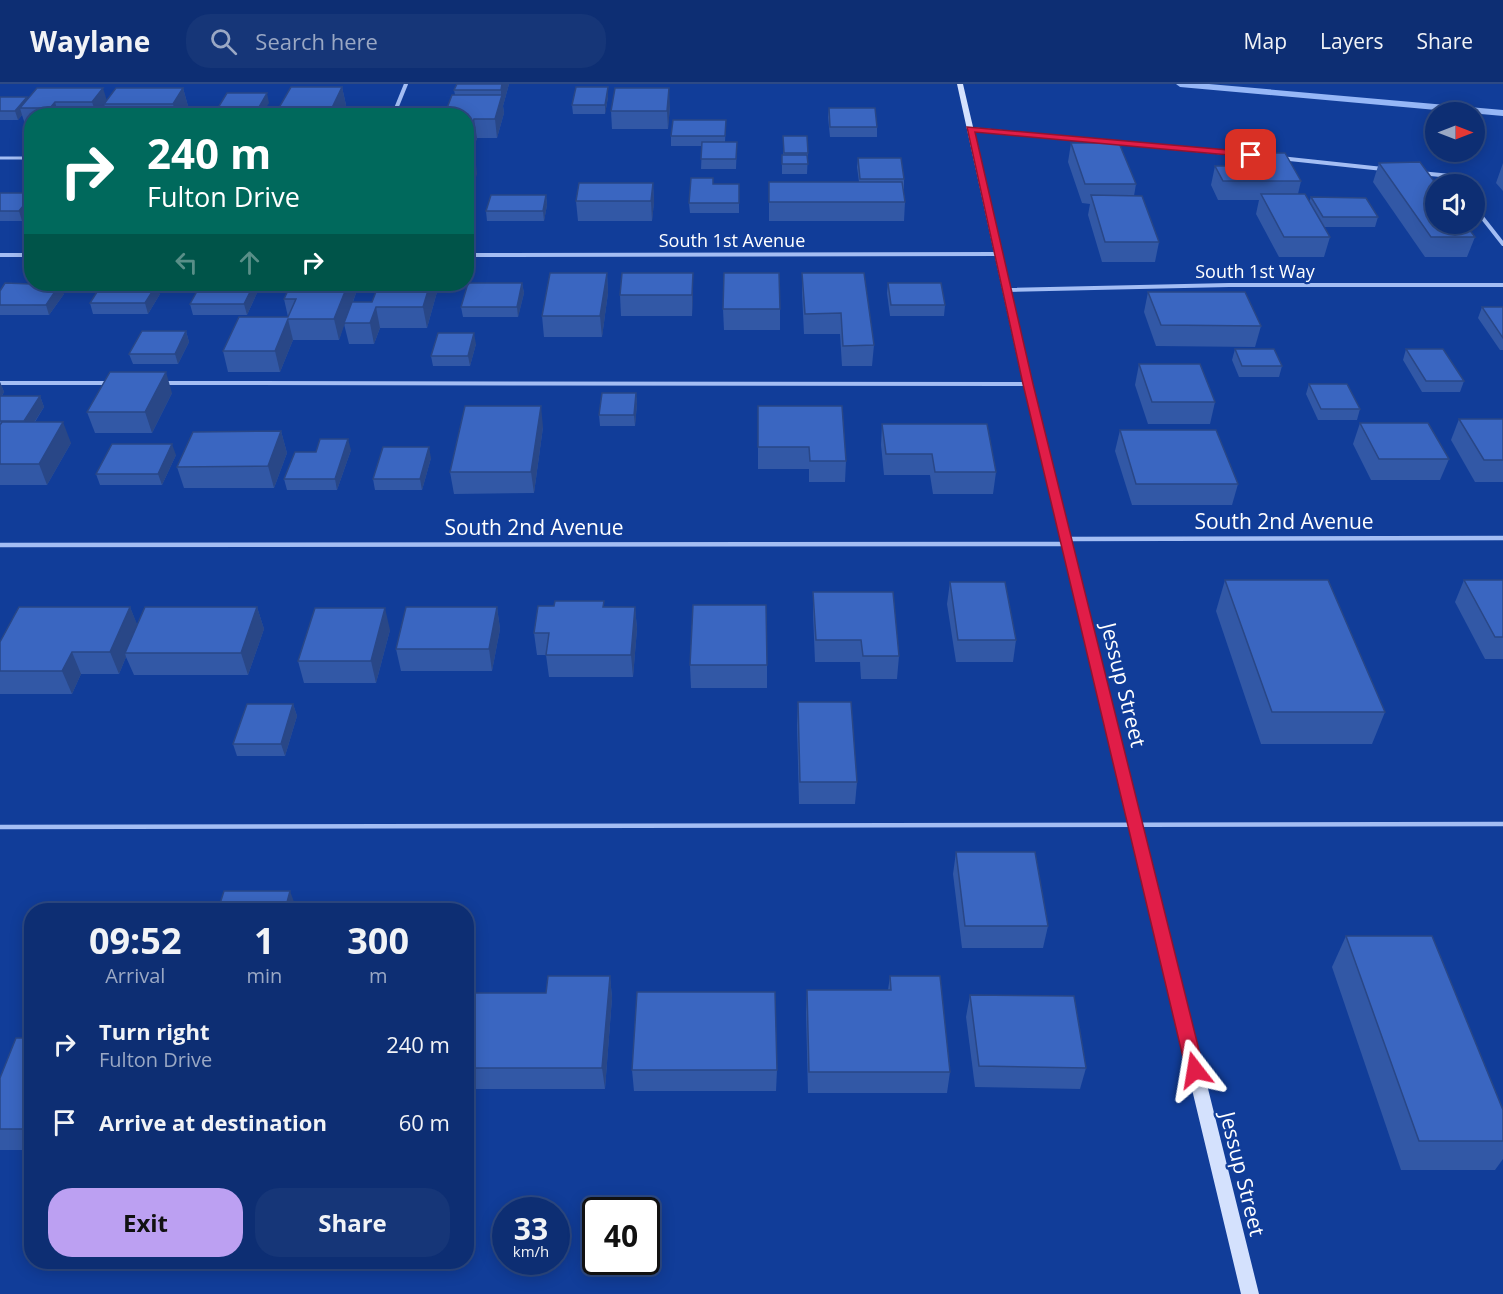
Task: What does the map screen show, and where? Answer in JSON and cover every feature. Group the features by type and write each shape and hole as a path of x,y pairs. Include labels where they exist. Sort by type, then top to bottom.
{"street":[{"path":"396,108 406,84"},
{"name":"Jessup Street","path":"960,84 1028,384 1250,1294"},
{"path":"970,129 1255,155"},
{"path":"1278,158 1394,170"},
{"path":"1417,173 1428,174"},
{"path":"1485,221 1503,244"},
{"name":"South 1st Avenue","path":"474,255 998,254"},
{"path":"0,255 24,255"},
{"name":"South 1st Way","path":"1006,290 1229,285 1503,285"},
{"name":"South 2nd Avenue","path":"0,545 1503,538"}],"lane":[{"path":"0,158 24,158"},
{"path":"0,382 120,383"},
{"path":"155,383 1028,384"},
{"path":"0,827 1503,824"}],"building":[{"path":"457,84 502,84 501,90 454,90"},
{"path":"291,87 342,87 332,108 279,108"},
{"path":"576,87 608,87 605,105 572,105"},
{"path":"37,88 103,88 92,102 55,102 50,108 20,108"},
{"path":"116,88 183,88 173,104 104,104"},
{"path":"615,88 669,88 667,111 611,111"},
{"path":"227,93 267,93 259,108 218,108"},
{"path":"452,95 502,95 495,119 474,119 474,108 447,108"},
{"path":"0,97 27,97 15,111 0,111"},
{"path":"829,108 875,108 877,127 830,127"},
{"path":"673,120 726,120 725,136 671,136"},
{"path":"783,136 807,136 808,153 784,153"},
{"path":"702,142 737,142 736,159 701,159"},
{"path":"1071,143 1119,143 1136,184 1085,184"},
{"path":"1244,153 1285,153 1301,181 1223,181 1215,166 1251,166"},
{"path":"782,155 807,155 808,164 782,164"},
{"path":"858,158 901,158 904,179 860,179"},
{"path":"1420,162 1429,174 1425,174 1425,228 1379,163"},
{"path":"691,178 713,178 713,184 739,184 739,203 689,203"},
{"path":"769,182 902,182 905,202 769,202"},
{"path":"579,183 653,183 651,201 576,201"},
{"path":"0,193 24,193 24,205 19,211 0,211"},
{"path":"1261,194 1305,194 1330,237 1284,237"},
{"path":"491,195 546,195 543,211 486,211"},
{"path":"1091,195 1142,196 1159,242 1105,242"},
{"path":"1311,197 1366,198 1378,217 1323,217"},
{"path":"1429,234 1473,234 1475,237 1431,237"},
{"path":"550,273 607,273 600,316 542,316"},
{"path":"622,273 693,273 692,295 620,295"},
{"path":"724,273 779,273 780,309 723,309"},
{"path":"802,273 864,273 874,345 843,346 841,313 805,314"},
{"path":"5,283 24,284 24,291 55,291 46,305 0,305 0,291"},
{"path":"474,283 522,283 517,307 461,307 466,291 474,291"},
{"path":"888,283 941,283 945,305 891,305"},
{"path":"98,291 153,291 145,303 90,303"},
{"path":"197,291 250,291 244,304 190,304"},
{"path":"288,291 345,291 334,319 288,319 275,351 223,351 239,317 288,317 296,299 284,299"},
{"path":"376,291 428,291 423,307 376,307 370,323 344,323 352,302 372,302"},
{"path":"1148,292 1245,292 1261,326 1161,325"},
{"path":"1482,307 1503,307 1503,338"},
{"path":"142,331 186,331 175,354 129,354"},
{"path":"438,333 474,333 468,356 431,356"},
{"path":"1235,349 1274,349 1282,366 1242,366"},
{"path":"1406,349 1443,349 1464,381 1426,381"},
{"path":"1139,364 1200,364 1215,402 1152,402"},
{"path":"110,372 166,372 145,412 87,412"},
{"path":"1309,384 1347,384 1360,409 1321,409"},
{"path":"602,393 636,393 634,415 599,415"},
{"path":"0,396 40,396 24,421 0,421"},
{"path":"465,406 541,406 531,472 450,472"},
{"path":"758,406 842,406 846,461 810,461 809,447 758,447"},
{"path":"1459,419 1503,419 1503,460 1484,460"},
{"path":"2,422 63,422 39,464 0,464 0,425"},
{"path":"1360,423 1428,423 1449,459 1379,459"},
{"path":"882,424 987,424 996,472 935,472 932,454 886,454"},
{"path":"1120,430 1216,430 1238,484 1136,484"},
{"path":"281,431 268,466 177,467 193,432"},
{"path":"320,439 348,439 335,479 284,479 295,452 316,452"},
{"path":"112,444 172,444 158,474 96,474"},
{"path":"383,447 429,447 420,479 373,479"},
{"path":"1225,580 1328,580 1385,712 1272,712"},
{"path":"1464,580 1503,580 1503,637 1495,637"},
{"path":"950,582 1005,582 1016,640 958,640"},
{"path":"813,592 893,592 899,656 863,656 861,640 816,640"},
{"path":"555,601 604,601 603,607 635,607 631,655 546,655 549,633 534,633 538,606 554,606"},
{"path":"693,605 766,605 767,665 690,665"},
{"path":"19,607 130,607 110,652 72,652 62,671 0,671 0,642"},
{"path":"145,607 257,607 241,653 125,653"},
{"path":"406,607 497,607 489,649 396,649"},
{"path":"315,608 385,608 371,661 298,661"},
{"path":"798,702 851,702 857,782 800,782"},
{"path":"247,704 293,704 281,744 233,744"},
{"path":"956,852 1035,852 1048,926 965,926"},
{"path":"224,891 290,891 287,903 220,903"},
{"path":"1346,936 1432,936 1503,1110 1503,1141 1419,1141"},
{"path":"548,976 610,976 602,1068 474,1068 474,993 546,993"},
{"path":"890,976 940,976 950,1072 809,1072 807,990 891,990"},
{"path":"637,992 775,992 777,1070 632,1070"},
{"path":"970,995 1074,996 1086,1068 979,1066"},
{"path":"16,1038 24,1038 24,1129 0,1129 0,1078"}],"waterway":[{"path":"1180,84 1503,113"}],"route":[{"path":"1195,1070 1028,384 970,129 1251,155"}]}
